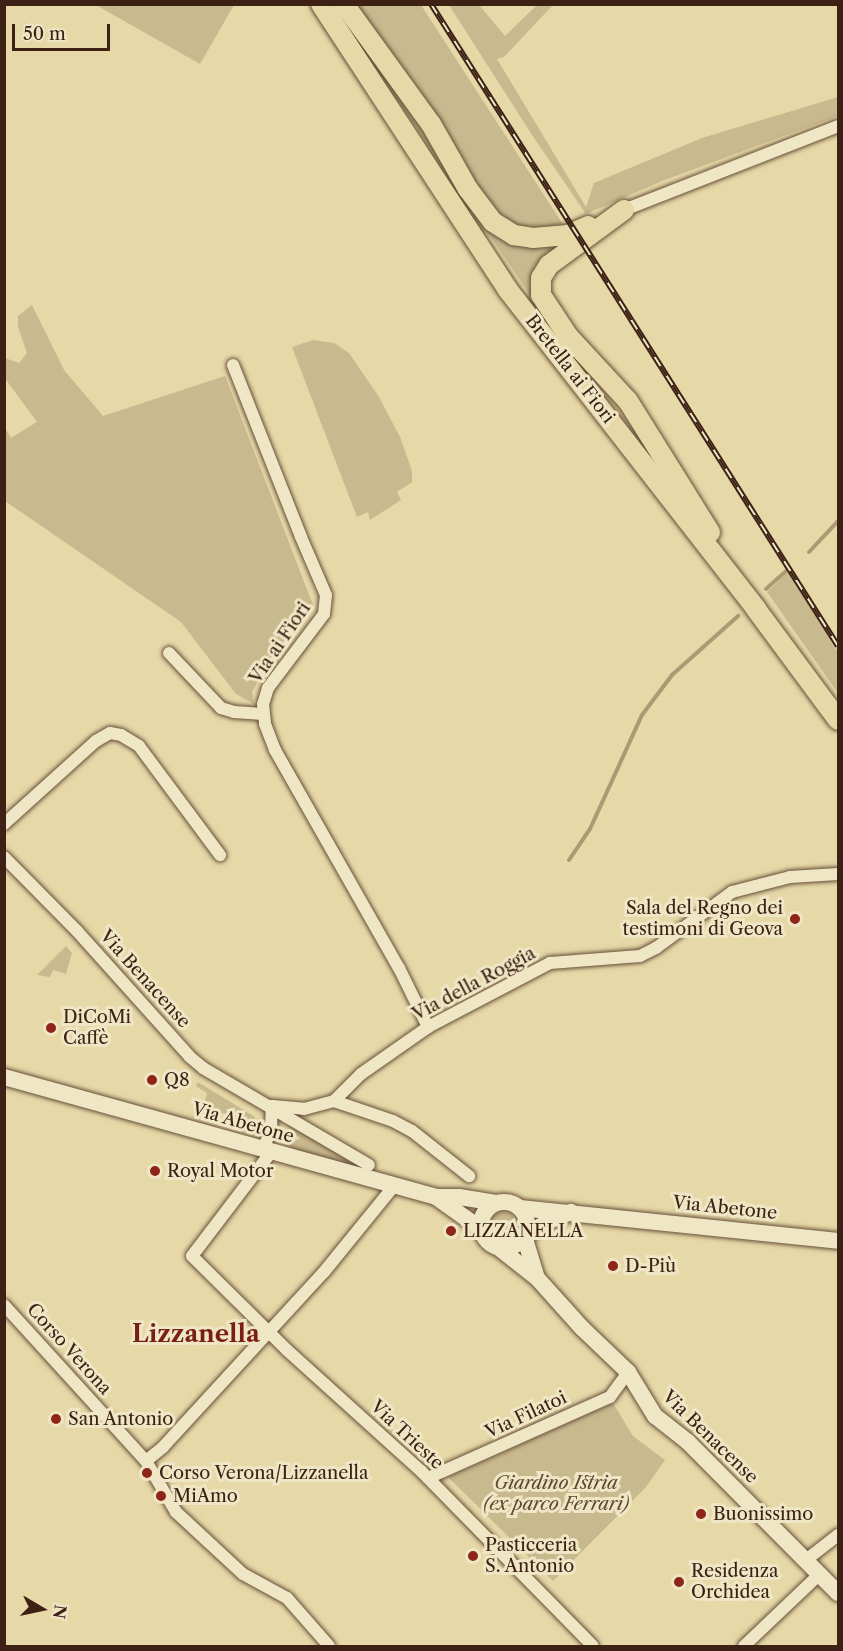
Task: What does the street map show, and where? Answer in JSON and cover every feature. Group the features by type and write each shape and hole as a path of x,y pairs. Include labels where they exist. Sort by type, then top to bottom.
{"main road":[{"name":"Bretella ai Fiori","path":"321,4 508,290 756,609 838,720"},
{"path":"344,4 431,124 468,189 493,222 523,238 552,238 568,235 624,210"},
{"path":"624,210 549,265 541,278 541,295 568,336 628,401 756,609"},
{"name":"Via Abetone","path":"4,1077 436,1197"},
{"path":"436,1197 453,1196 495,1203 508,1202 520,1208 527,1221 524,1236"},
{"path":"436,1197 481,1229 488,1242 499,1248 512,1247 524,1236 572,1212"},
{"path":"481,1229 485,1211 495,1203"},
{"name":"Via Abetone","path":"520,1208 838,1241"},
{"name":"Via Benacense","path":"524,1236 537,1278"},
{"name":"Via Benacense","path":"499,1248 537,1278 582,1328 628,1372 655,1416 688,1442 838,1593"}],"street":[{"path":"624,210 838,126"},
{"name":"Via ai Fiori","path":"233,364 296,526 326,595 324,614 268,688 264,698 263,714 267,730 275,750 393,957 428,1027"},
{"path":"169,653 221,708 234,712 263,714"},
{"path":"4,824 96,741 110,733 121,735 139,746 220,855"},
{"name":"Via Benacense","path":"4,857 76,931 190,1057 203,1068 369,1164"},
{"name":"Via della Roggia","path":"334,1101 361,1074 428,1027 550,963 640,956 656,948 732,892 790,877 838,874"},
{"path":"268,1150 272,1106 304,1109 334,1101 393,1121 412,1131 469,1176"},
{"name":"Via Trieste","path":"268,1150 192,1256 269,1332 428,1478 593,1647"},
{"path":"146,1461 163,1447 269,1332 350,1242 394,1186"},
{"name":"Corso Verona","path":"4,1305 146,1461 176,1512 243,1574 287,1598 329,1647"},
{"name":"Via Filatoi","path":"428,1478 610,1397 628,1372"},
{"path":"806,1560 838,1535"},
{"path":"744,1647 820,1574"}],"green space":[{"path":"234,4 200,64 96,5"},
{"path":"333,5 410,103 444,154 527,246 562,246 533,275 531,288 537,305"},
{"path":"354,5 421,5 564,226 548,230 515,227 504,221 481,196 464,160 437,116"},
{"path":"449,5 479,5 505,36 537,5 553,5 504,57 497,59 586,207 594,183 702,138 838,97 838,116 662,181 586,214 534,138"},
{"path":"32,305 64,370 103,416 225,376 313,605 270,659 252,692 254,704 236,694 181,622 5,501 5,428 11,438 37,422 4,377 5,358 19,363 27,353 18,327 18,316"},
{"path":"313,340 334,343 349,353 379,397 400,437 412,471 412,482 397,492 401,500 370,520 368,512 357,517 292,347"},
{"path":"788,572 838,652 838,693 767,592"},
{"path":"66,946 72,953 66,974 53,970 50,977 37,975"},
{"path":"198,1082 255,1117 250,1131 233,1127 229,1121 231,1115 221,1113 219,1119 202,1113 207,1093 196,1086"},
{"path":"296,1124 343,1152 351,1166 289,1148 282,1141 281,1129 282,1127 297,1140 300,1139 287,1125"},
{"path":"503,1212 512,1215 515,1224 512,1233 503,1236 494,1233 491,1224 494,1215"},
{"name":"Giardino Istria (ex parco Ferrari)","path":"613,1403 633,1436 665,1460 646,1487 553,1581 448,1477"}],"waterway":[{"path":"809,552 838,521"},
{"path":"766,589 786,571"},
{"path":"569,860 590,829 642,715 672,675 738,616"}],"railway":[{"path":"431,4 838,646"}],"place":[{"name":"Sala del Regno dei testimoni di Geova","path":"795,919"},
{"name":"DiCoMi Caffè","path":"51,1028"},
{"name":"Q8","path":"152,1080"},
{"name":"Royal Motor","path":"155,1171"},
{"name":"LIZZANELLA","path":"451,1231"},
{"name":"D-Più","path":"613,1266"},
{"name":"San Antonio","path":"56,1419"},
{"name":"Corso Verona/Lizzanella","path":"147,1473"},
{"name":"MiAmo","path":"161,1496"},
{"name":"Buonissimo","path":"701,1514"},
{"name":"Pasticceria S. Antonio","path":"473,1556"},
{"name":"Residenza Orchidea","path":"679,1582"}],"district":[{"name":"Lizzanella","path":"196,1334"}]}
